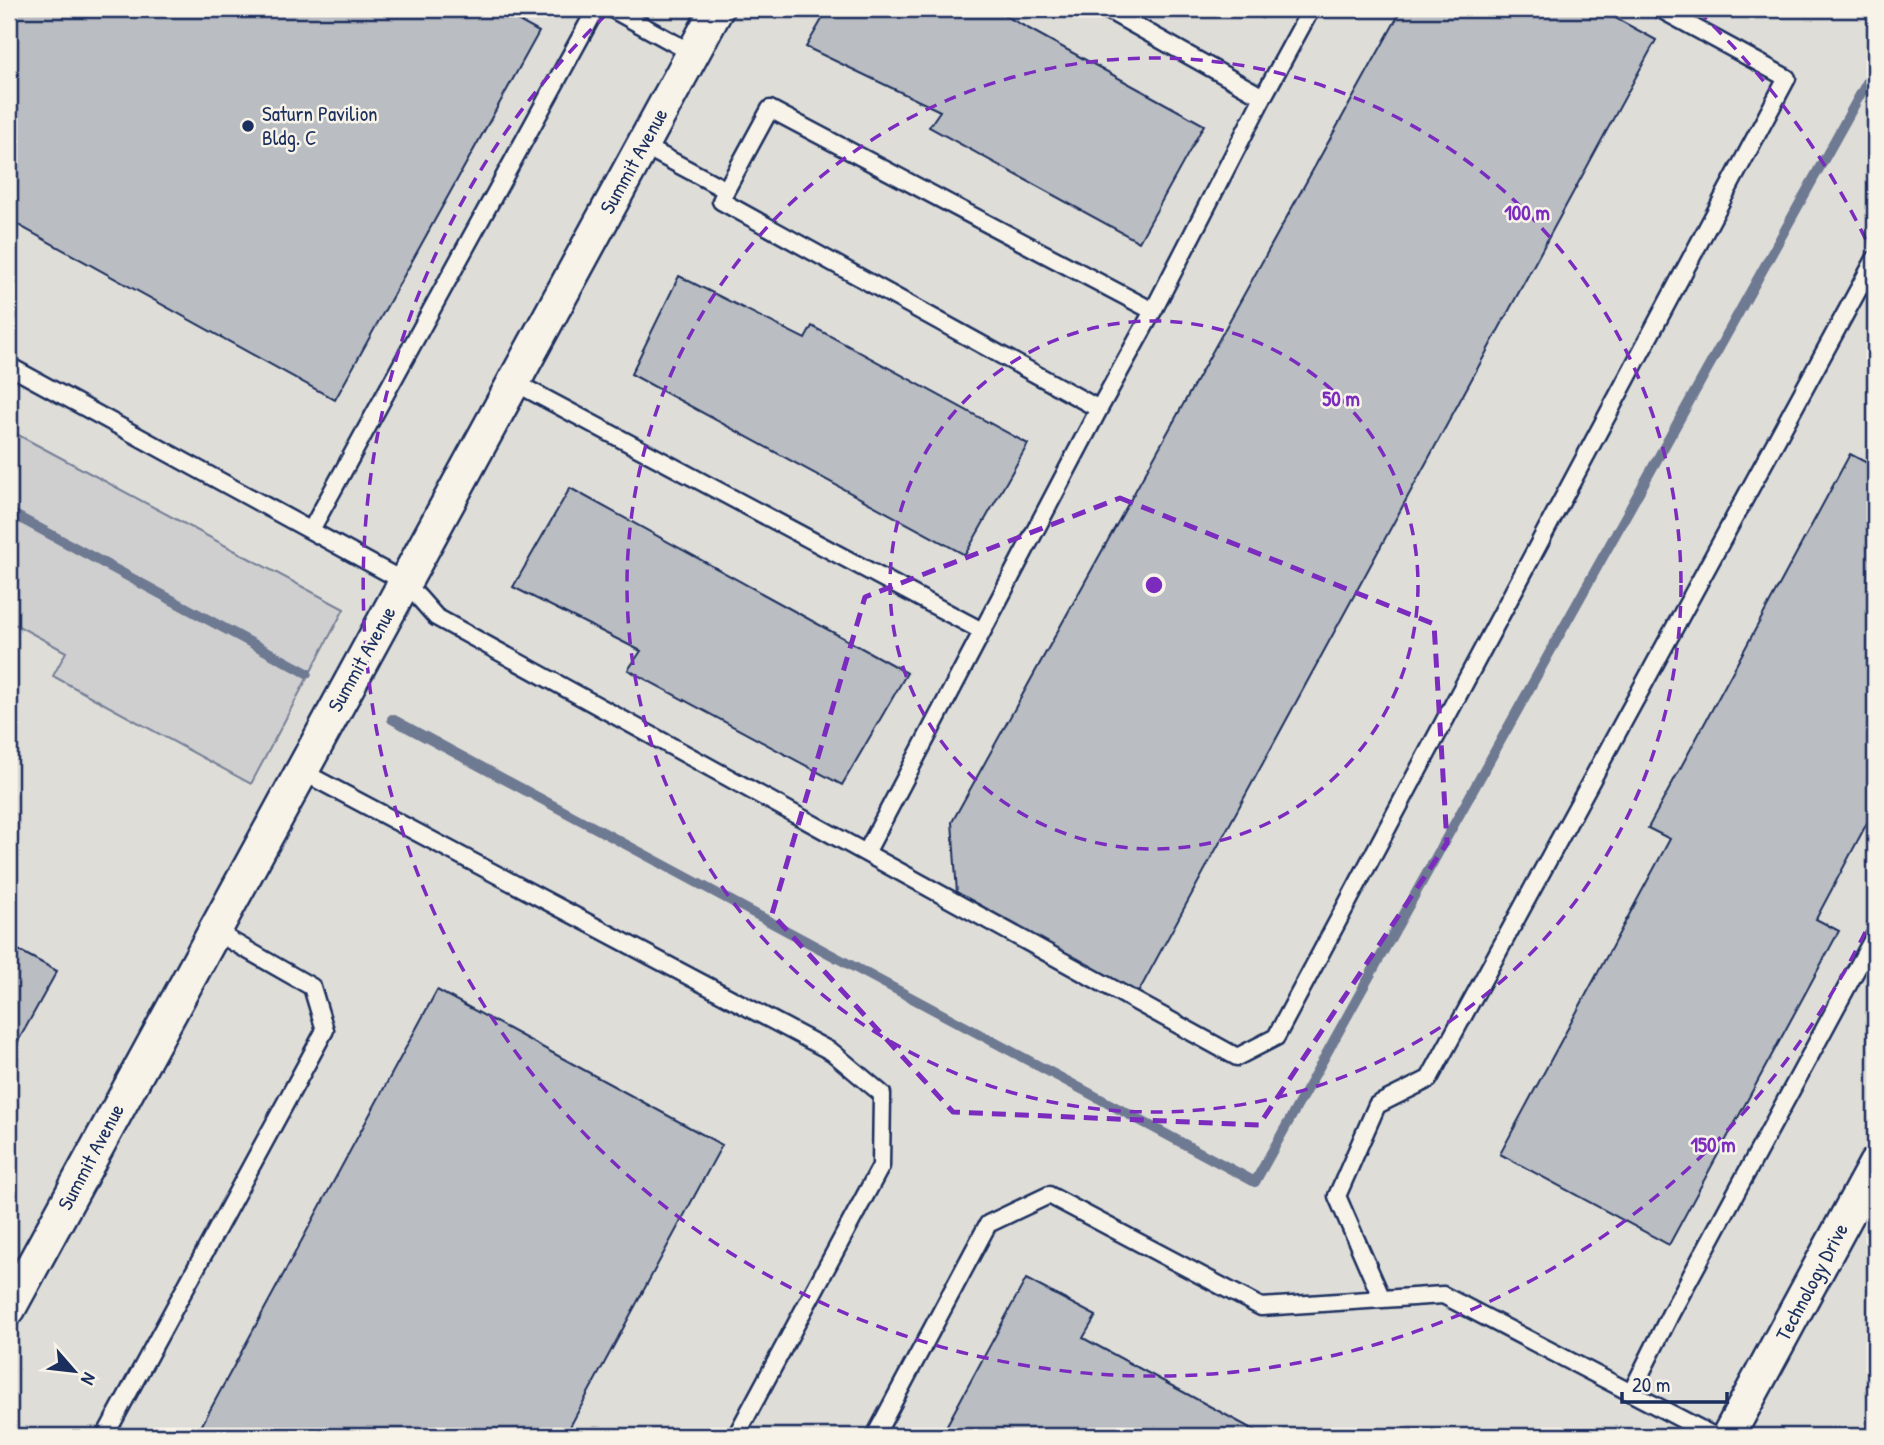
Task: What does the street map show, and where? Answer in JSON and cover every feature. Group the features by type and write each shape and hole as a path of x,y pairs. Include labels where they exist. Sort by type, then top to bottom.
{"street":[{"name":"Summit Avenue","path":"9,1309 717,9"},
{"name":"Technology Drive","path":"1728,1436 1875,1164"}],"lane":[{"path":"311,530 596,9"},
{"path":"612,9 692,53"},
{"path":"1106,9 1263,97"},
{"path":"866,853 1311,9"},
{"path":"9,366 405,582 436,617 1237,1057 1276,1037 1787,78 1660,9"},
{"path":"1099,409 721,201 770,109 1153,311"},
{"path":"642,145 726,190"},
{"path":"1382,1299 1337,1196 1377,1105 1429,1079 1875,259"},
{"path":"514,382 982,631"},
{"path":"301,771 832,1052 882,1094 881,1166 736,1436"},
{"path":"105,1436 325,1030 312,987 214,931"},
{"path":"1630,1393 1875,935"},
{"path":"875,1436 988,1224 1049,1195 1261,1307 1443,1295 1714,1436"}],"highlighted area":[{"path":"1120,498 1434,624 1447,843 1259,1125 953,1112 772,914 865,597"}],"shaded area":[{"path":"9,9 1875,9 1875,1436 9,1436"},
{"path":"9,430 344,609 251,784 53,676 66,652 9,621"}],"building":[{"name":"Saturn Pavilion Bldg. C","path":"9,9 497,9 539,32 335,400 9,220"},
{"path":"828,9 993,9 1204,125 1139,242 929,127 940,111 806,47"},
{"path":"1246,9 1266,9 1262,18"},
{"path":"1402,9 1599,9 1656,40 1138,993 957,893 952,822"},
{"path":"679,276 805,339 812,326 1028,444 965,555 631,374"},
{"path":"1850,454 1875,467 1875,808 1816,919 1839,931 1669,1245 1500,1154 1670,839 1648,828"},
{"path":"570,488 907,673 842,785 628,670 641,651 513,587"},
{"path":"9,945 57,971 16,1045 9,1041"},
{"path":"437,990 722,1145 565,1436 196,1436"},
{"path":"1026,1279 1096,1316 1083,1338 1265,1436 941,1436"}],"waterway":[{"path":"392,719 1255,1182 1875,68"},
{"path":"9,512 307,673"}],"place":[{"name":"Saturn Pavilion Bldg. C","path":"248,126"}]}
